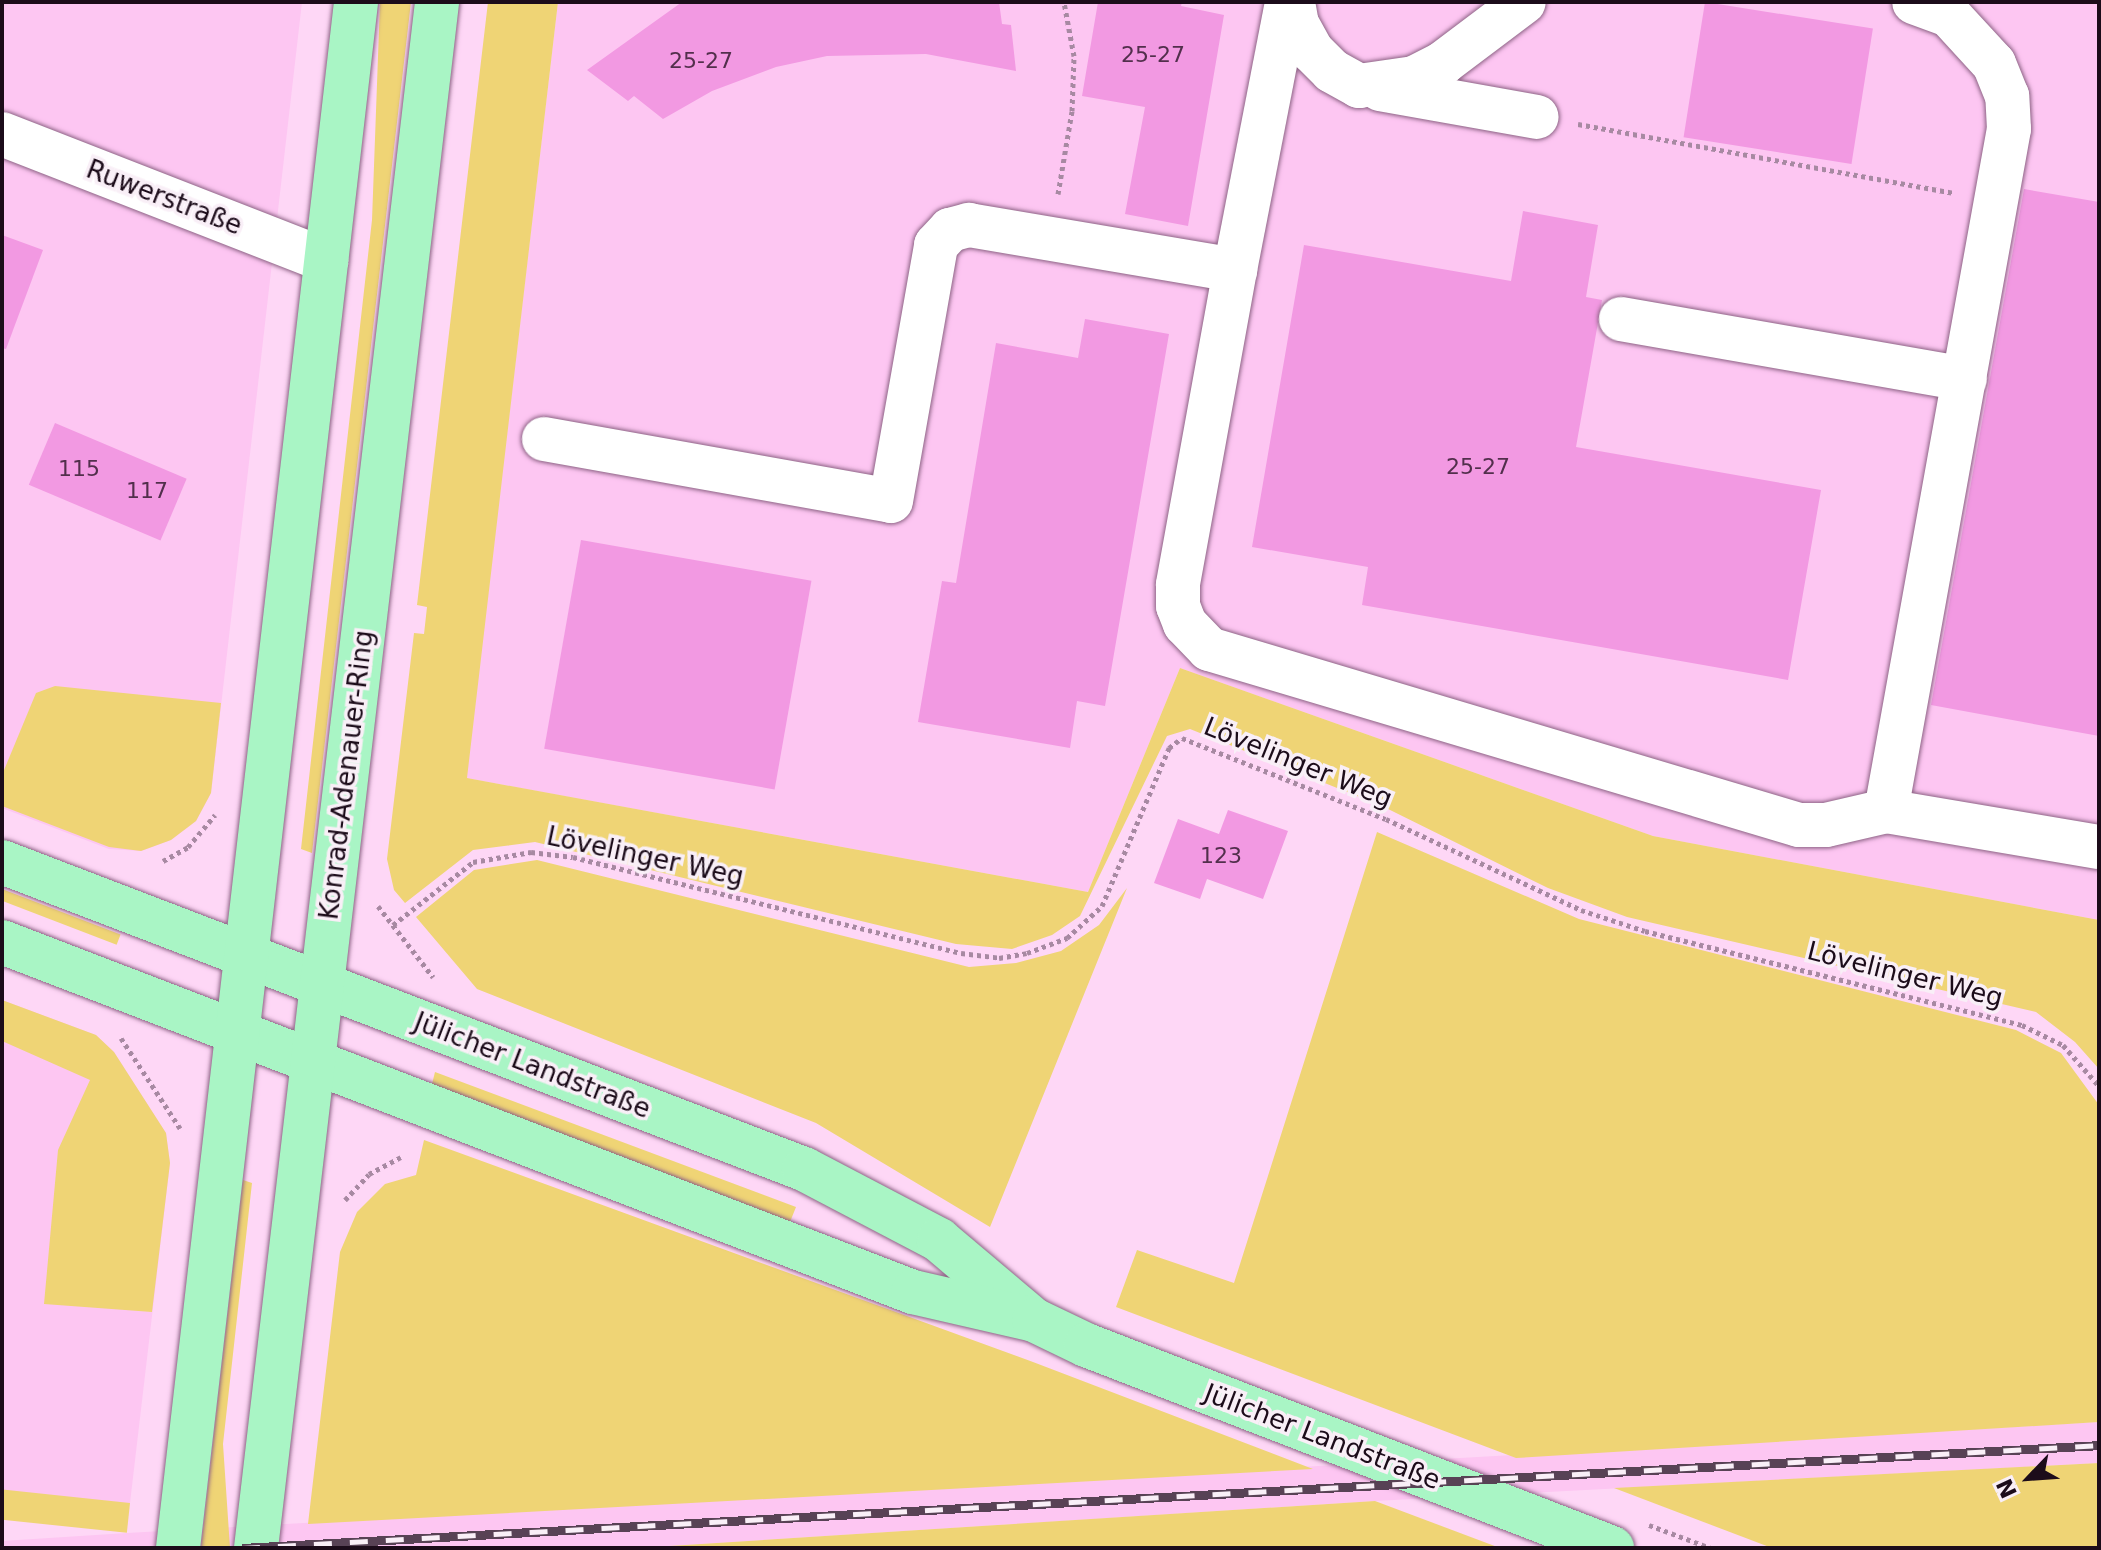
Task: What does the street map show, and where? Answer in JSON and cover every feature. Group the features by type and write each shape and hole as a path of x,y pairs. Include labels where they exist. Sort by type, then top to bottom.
{"main road":[{"path":"178,1548 356,2"},
{"name":"Konrad-Adenauer-Ring","path":"256,1548 437,2"},
{"name":"Jülicher Landstraße","path":"2,862 804,1169 939,1240 1034,1320"},
{"name":"Jülicher Landstraße","path":"2,942 913,1292 1034,1320 1086,1345 1612,1548"}],"street":[{"path":"1290,2 1271,70 1178,585 1178,606 1185,624 1209,649 1799,825 1826,825 1886,811 2099,847"},
{"path":"1290,2 1297,24 1312,51 1332,71 1359,86 1414,78 1443,63 1524,2"},
{"path":"1886,811 2009,129 2007,96 1998,74 1974,37 1949,15 1914,2"},
{"path":"1271,70 1537,117"},
{"name":"Ruwerstraße","path":"2,134 326,260"},
{"path":"544,439 891,501 936,245 950,230 969,225 1235,270"},
{"path":"1621,319 1965,379"}],"path":[{"path":"1051,239 1072,111 1074,56 1064,2"},
{"path":"1537,117 1998,202"},
{"name":"Lövelinger Weg","path":"393,925 473,862 531,852 573,857 961,953 999,958 1027,953 1067,938 1102,906 1169,748 1182,738 1386,819 1581,910 1645,931 2022,1025 2063,1045 2099,1086"},
{"path":"163,861 208,828"}],"shaded area":[{"path":"2,2 302,2 211,793 196,821 171,840 141,851 109,849 2,808"},
{"path":"380,2 411,2 312,853 301,849 372,220"},
{"path":"488,2 558,2 467,778 1088,892 1180,668 1653,836 2099,920 2099,1069 2075,1042 2036,1012 1627,917 1548,888 1382,806 1190,729 1167,736 1080,916 1052,935 1012,949 956,944 535,842 473,850 405,903 394,890 387,859 414,633 424,634 427,607 417,605"},
{"path":"558,2 2099,2 2099,920 1653,836 1180,668 1088,892 466,778"},
{"path":"55,686 221,703 211,793 196,821 171,840 141,851 109,847 2,806 2,775 36,693"},
{"path":"1377,832 1579,919 2016,1030 2061,1053 2099,1105 2099,1422 1516,1458 1116,1307 1137,1250 1234,1283"},
{"path":"537,860 969,967 1016,963 1061,951 1099,925 1127,888 990,1227 816,1123 477,989 416,917 474,870"},
{"path":"2,889 121,935 117,945 2,901"},
{"path":"2,1000 96,1035 114,1052 166,1133 170,1163 130,1503 2,1508"},
{"path":"2,1000 96,1035 114,1052 166,1133 170,1163 152,1312 44,1304 58,1150 90,1080 2,1041"},
{"path":"435,1072 796,1207 790,1222 432,1084"},
{"path":"424,1140 1033,1362 1313,1469 308,1524 340,1252 357,1212 385,1184 416,1175"},
{"path":"243,1180 252,1183 223,1444 230,1548 201,1548"},
{"path":"2099,1422 2099,1463 1375,1501 638,1548 2,1548 2,1541 127,1533"},
{"path":"2099,1463 2099,1548 1772,1548 1614,1488"},
{"path":"3,1490 130,1503 127,1533 2,1520"},
{"path":"1375,1501 1500,1548 638,1548 1154,1515"}],"building":[{"path":"682,2 999,2 1002,24 1011,25 1016,71 926,54 827,56 776,67 712,91 663,119 634,96 628,101 587,70"},
{"path":"1098,2 1182,2 1181,6 1224,15 1188,226 1125,214 1145,107 1082,96"},
{"path":"1705,2 1873,29 1851,164 1684,137"},
{"path":"2024,189 2099,202 2099,736 1931,705"},
{"path":"1523,211 1598,225 1586,297 1602,300 1576,447 1821,490 1788,680 1362,605 1368,567 1252,547 1304,245 1511,281"},
{"path":"2,235 43,250 6,349 2,348"},
{"path":"1085,319 1169,334 1105,706 1077,701 1070,748 918,722 942,581 956,583 996,343 1078,358"},
{"path":"55,423 187,479 160,541 29,485"},
{"path":"581,540 811,581 775,789 544,749"},
{"path":"1228,810 1288,831 1263,899 1207,879 1200,899 1154,883 1178,819 1219,834"}],"railway":[{"path":"242,1548 2099,1445"}]}
